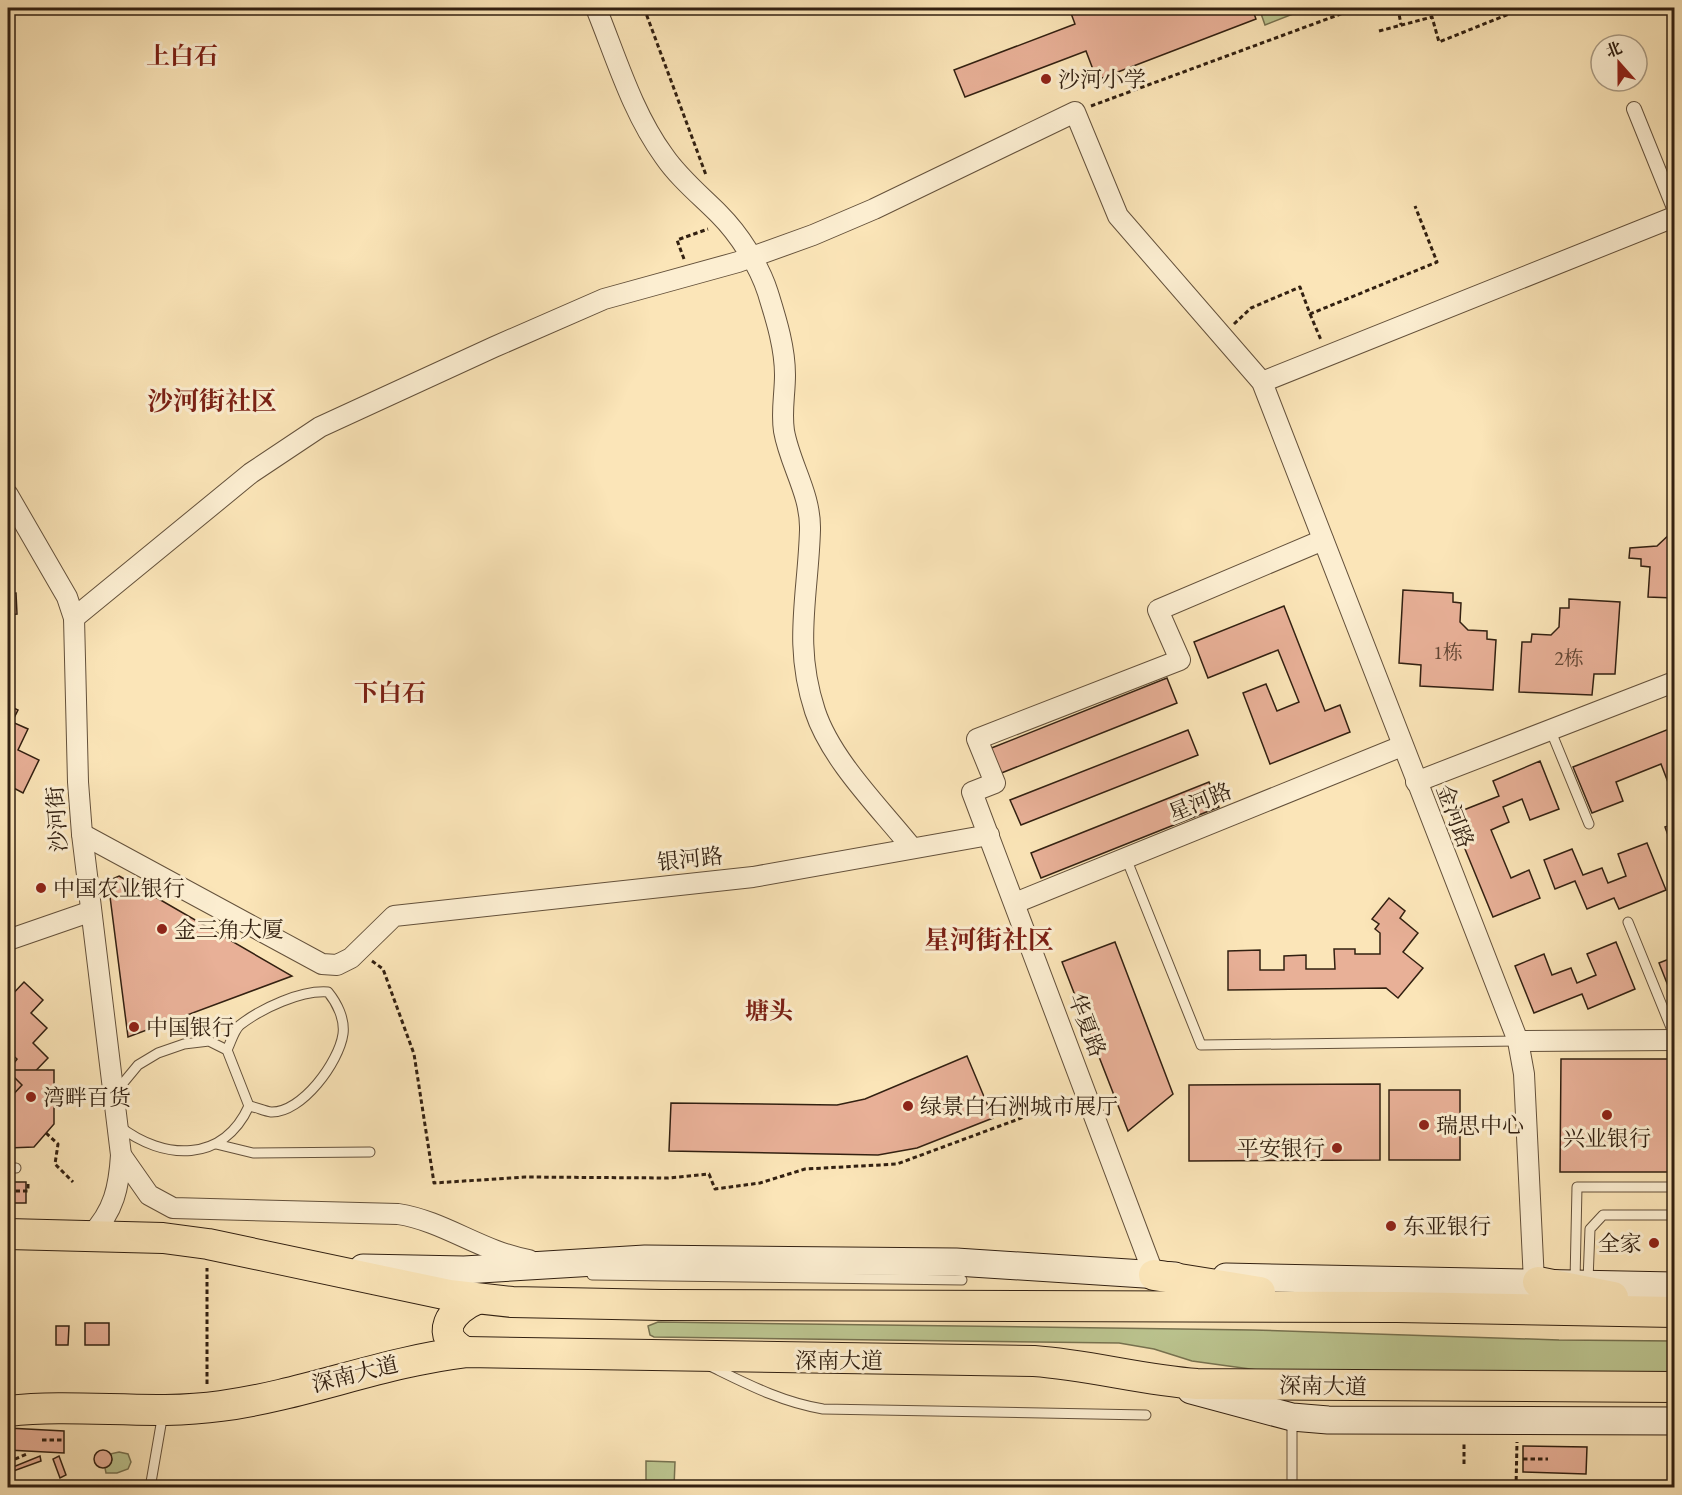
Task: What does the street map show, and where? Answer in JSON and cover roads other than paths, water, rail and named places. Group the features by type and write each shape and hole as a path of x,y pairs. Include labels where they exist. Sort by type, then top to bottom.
{"main road":[{"path":"8,1234 91,1235 208,1244 311,1267 477,1299 662,1305 1674,1310"},
{"path":"311,1267 464,1270 645,1259 956,1262 1154,1275 1674,1286"},
{"path":"1154,1275 1256,1291 1397,1307"},
{"path":"1536,1282 1674,1310"},
{"path":"466,1352 453,1343 449,1336 449,1321 458,1308 477,1299"},
{"name":"深南大道","path":"8,1411 68,1408 163,1409 232,1405 419,1359 466,1352 1034,1361 1086,1366 1158,1381 1197,1384 1674,1387"},
{"path":"1158,1381 1292,1417 1410,1421 1674,1422"},
{"path":"1586,1386 1674,1406"}],"street":[{"path":"596,8 645,125 664,157 688,186 720,215 750,257 767,290 780,332 785,375 781,404 784,432 807,505 810,529 801,622 804,668 816,713 838,754 912,848"},
{"path":"1634,109 1674,208"},
{"name":"金河路","path":"750,257 874,209 1075,112 1118,216 1262,382 1518,1041 1524,1074 1536,1282"},
{"path":"1262,382 1674,217"},
{"path":"74,618 251,472 320,428 563,316 615,296 750,257"},
{"name":"沙河街","path":"8,495 67,597 74,618 78,782 82,834 89,912 121,1155 119,1188 109,1214 91,1235"},
{"name":"华夏路","path":"1154,1275 972,792 995,783 977,739 1180,660 1158,610 1323,540"},
{"path":"1416,782 1674,682"},
{"name":"星河路","path":"1015,903 1402,746"},
{"name":"银河路","path":"82,834 322,964 337,965 358,951 394,915 753,877 989,835"},
{"path":"8,940 89,912"},
{"path":"1518,1041 1674,1040"},
{"path":"121,1155 149,1195 173,1208 414,1216 505,1254 562,1264"}],"lane":[{"path":"1550,729 1589,825"},
{"path":"1126,858 1201,1045 1518,1041"},
{"path":"1628,922 1674,1035"},
{"path":"227,1050 239,1026 288,999 313,991 328,992 338,1003 344,1032 338,1054 320,1082 295,1103 273,1112 249,1106"},
{"path":"113,1095 138,1065 158,1053 184,1044 209,1041 227,1050 249,1106 240,1125 216,1144 192,1150 157,1149 135,1139 117,1124"},
{"path":"216,1144 253,1153 370,1152"},
{"path":"1582,1283 1577,1187 1674,1187"},
{"path":"1582,1283 1590,1228 1603,1215 1674,1215"},
{"path":"464,1270 627,1276 962,1280"},
{"path":"692,1357 772,1396 823,1409 1146,1414"},
{"path":"150,1488 163,1409"},
{"path":"1292,1417 1292,1488"}],"place":[{"name":"沙河小学","path":"1046,79"},
{"name":"中国农业银行","path":"41,888"},
{"name":"金三角大厦","path":"162,929"},
{"name":"中国银行","path":"134,1027"},
{"name":"湾畔百货","path":"31,1097"},
{"name":"绿景白石洲城市展厅","path":"908,1106"},
{"name":"兴业银行","path":"1607,1115"},
{"name":"瑞思中心","path":"1424,1125"},
{"name":"平安银行","path":"1337,1148"},
{"name":"东亚银行","path":"1391,1226"},
{"name":"全家","path":"1654,1243"}],"district":[{"name":"上白石","path":"182,55"},
{"name":"沙河街社区","path":"212,401"},
{"name":"下白石","path":"390,692"},
{"name":"星河街社区","path":"989,940"},
{"name":"塘头","path":"769,1010"}]}
